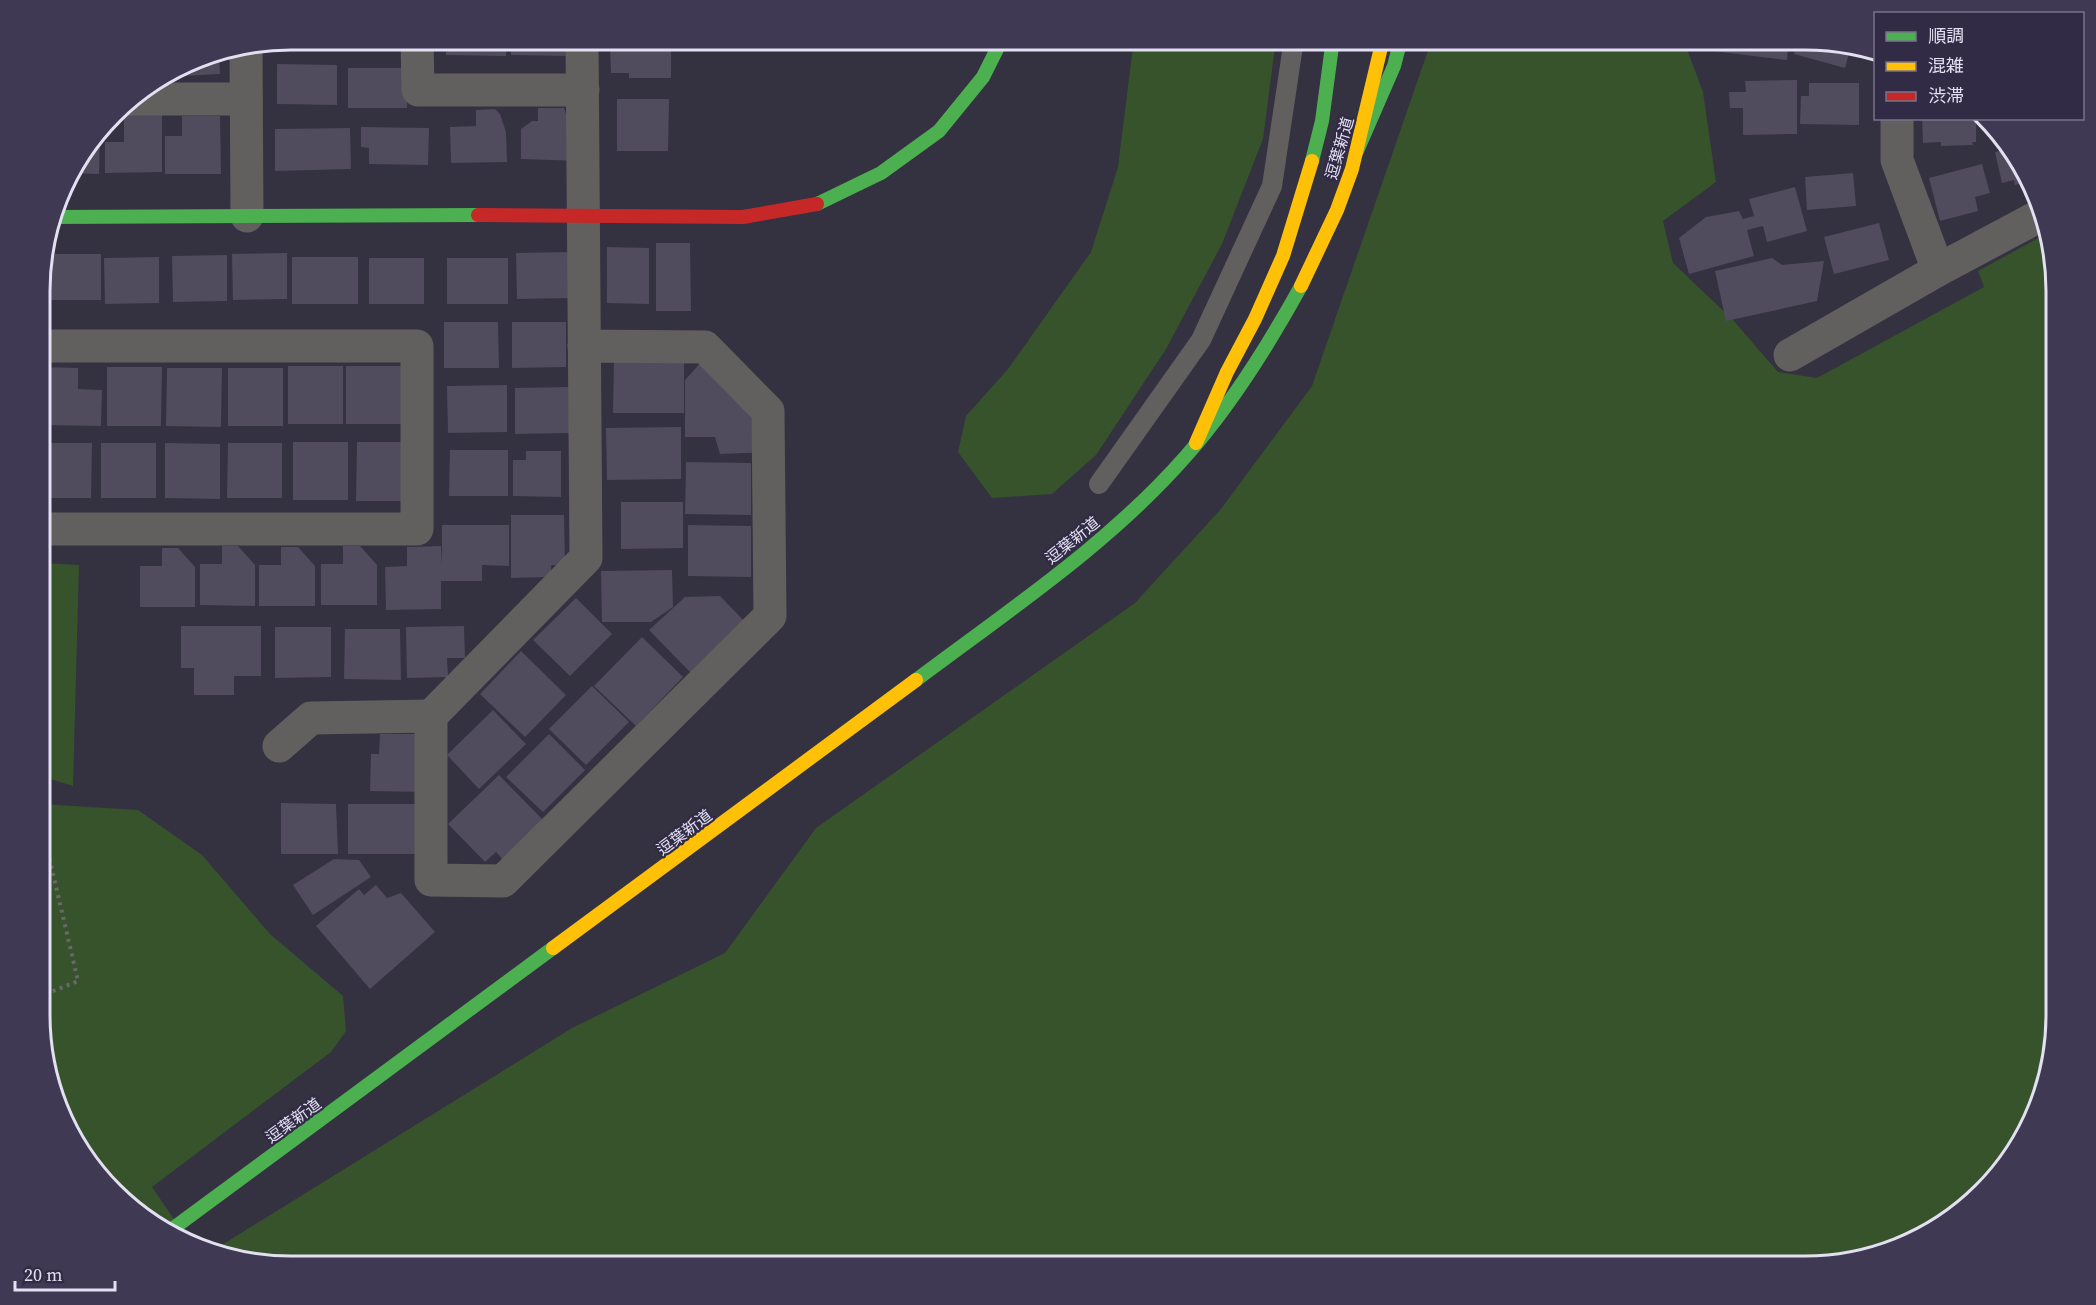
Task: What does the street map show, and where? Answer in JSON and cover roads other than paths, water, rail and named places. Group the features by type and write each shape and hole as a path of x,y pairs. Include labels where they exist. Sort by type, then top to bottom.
{"main road":[{"path":"61,217 584,215 743,218 812,206 881,173 939,130 982,77 996,50"},
{"path":"1196,443 1227,372 1255,319 1283,256 1308,178 1322,121 1332,50"},
{"name":"逗葉新道","path":"176,1226 653,876 1041,587 1116,526 1160,484 1245,381 1276,330 1337,208 1357,151 1380,50"},
{"path":"1357,151 1395,66 1399,50"},
{"name":"逗葉新道","path":"1196,443 1264,326 1299,250"}],"street":[{"path":"417,50 418,90 583,90"},
{"path":"582,50 584,215 584,346 586,558 431,716 431,880 503,881 770,616 768,411 705,347 584,346"},
{"path":"246,54 246,216"},
{"path":"144,99 246,99"},
{"path":"1897,120 1898,160 1938,270"},
{"path":"1790,355 1938,270 2035,218"},
{"path":"50,346 417,346 417,529 50,529"},
{"path":"279,746 311,718 431,716"}],"lane":[{"path":"1099,484 1201,340 1272,186 1292,50"}]}
